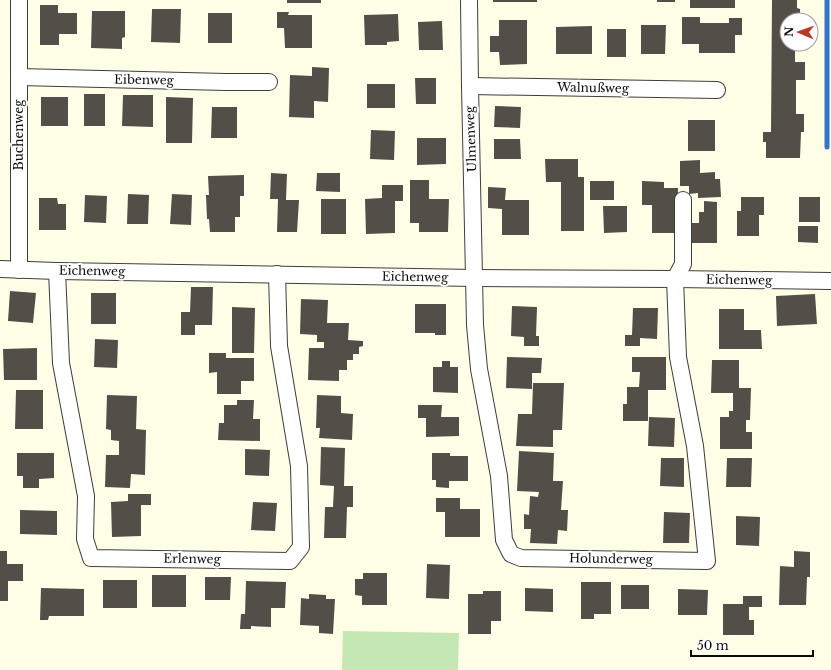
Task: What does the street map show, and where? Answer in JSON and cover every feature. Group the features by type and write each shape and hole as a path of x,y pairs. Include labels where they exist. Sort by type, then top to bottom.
{"street":[{"name":"Buchenweg","path":"19,0 19,270"},
{"name":"Ulmenweg","path":"469,0 475,278"},
{"name":"Eibenweg","path":"19,77 269,82"},
{"name":"Walnußweg","path":"470,86 717,90"},
{"path":"676,279 683,264 683,200"},
{"name":"Eichenweg","path":"0,269 475,278 676,279 831,282"},
{"name":"Erlenweg","path":"57,271 61,363 86,496 85,540 91,558 290,561 301,547 299,466 279,346 277,274"},
{"name":"Holunderweg","path":"475,278 479,369 499,476 504,540 511,554 521,558 707,561 695,446 678,357 676,279"}],"green space":[{"path":"343,631 459,633 458,670 342,670"}],"building":[{"path":"287,0 321,0 321,3 287,3"},
{"path":"493,0 537,0 537,2 493,2"},
{"path":"657,0 675,0 675,2 657,2"},
{"path":"690,0 735,0 735,8 690,8"},
{"path":"772,0 797,0 797,8 800,9 800,12 779,12 779,52 795,52 795,62 805,62 805,80 796,80 796,114 804,114 804,132 801,132 800,158 766,158 766,142 763,142 763,132 771,132"},
{"path":"40,5 58,5 58,13 77,13 77,34 59,34 59,45 40,45"},
{"path":"152,9 181,9 180,43 151,42"},
{"path":"92,11 125,11 125,37 122,38 122,49 91,48"},
{"path":"277,12 289,12 288,15 312,15 312,48 285,48 284,28 277,28"},
{"path":"208,13 232,13 232,43 208,43"},
{"path":"398,14 399,41 387,42 387,45 365,45 364,15"},
{"path":"682,17 700,17 700,23 729,23 729,18 742,18 742,35 735,35 735,53 699,53 699,44 682,44"},
{"path":"499,20 527,20 527,64 500,65 499,52 490,52 490,36 499,36"},
{"path":"442,21 443,50 419,50 418,22"},
{"path":"641,25 666,25 665,54 641,54"},
{"path":"592,26 592,54 556,54 556,27"},
{"path":"607,29 626,29 626,57 607,57"},
{"path":"312,67 329,68 328,102 314,101 314,118 289,117 290,75 312,76"},
{"path":"415,78 436,78 436,104 416,104"},
{"path":"367,84 395,84 395,108 367,108"},
{"path":"84,94 105,94 105,126 84,126"},
{"path":"123,95 153,95 153,127 122,126"},
{"path":"41,97 68,97 68,126 41,126"},
{"path":"166,97 193,98 192,143 166,143"},
{"path":"495,106 521,107 520,128 494,127"},
{"path":"212,107 237,107 237,138 211,138"},
{"path":"688,120 715,120 715,151 688,151"},
{"path":"371,130 395,131 394,160 370,159"},
{"path":"417,138 446,138 446,164 417,165"},
{"path":"494,139 520,139 521,159 494,159"},
{"path":"545,159 578,159 578,177 584,177 584,231 561,231 561,182 546,182"},
{"path":"700,160 700,173 715,172 715,179 720,179 721,197 698,198 698,193 689,194 689,186 680,186 680,161"},
{"path":"271,173 287,174 286,200 299,200 297,232 277,232 278,199 270,199"},
{"path":"317,173 340,173 340,192 316,191"},
{"path":"244,175 244,196 240,196 240,217 235,217 235,232 210,232 209,219 207,219 206,195 209,195 208,176"},
{"path":"410,180 429,180 429,199 449,199 448,232 419,232 419,223 410,223"},
{"path":"590,181 614,181 614,200 590,200"},
{"path":"642,181 664,182 664,188 678,188 677,233 652,233 652,205 642,205"},
{"path":"382,185 403,185 403,201 395,201 395,233 366,234 365,199 382,198"},
{"path":"488,187 506,188 505,200 529,200 529,235 502,235 502,209 488,208"},
{"path":"128,194 149,195 148,224 127,224"},
{"path":"172,194 192,195 191,225 170,224"},
{"path":"85,195 107,196 106,223 84,222"},
{"path":"741,197 764,197 764,215 759,215 759,236 737,236 737,211 741,211"},
{"path":"799,197 820,197 820,222 799,222"},
{"path":"39,198 57,198 58,204 66,204 66,230 39,230"},
{"path":"321,199 346,199 346,234 321,234"},
{"path":"704,201 717,202 717,243 692,243 692,223 699,223 699,212 704,212"},
{"path":"603,206 627,206 627,232 604,233"},
{"path":"798,226 818,226 818,243 798,242"},
{"path":"191,287 213,287 212,325 195,325 195,335 181,335 181,312 190,312"},
{"path":"10,291 36,293 33,323 8,321"},
{"path":"91,293 116,293 116,324 91,324"},
{"path":"815,294 817,324 777,326 776,296"},
{"path":"301,299 328,300 327,323 349,323 348,340 363,341 363,346 359,347 359,354 353,354 353,360 347,360 347,370 339,370 339,381 308,380 309,348 324,348 324,342 317,342 317,335 300,334"},
{"path":"415,304 446,304 446,335 435,335 435,333 415,333"},
{"path":"512,306 537,307 536,336 539,336 539,346 524,346 524,337 511,336"},
{"path":"232,307 255,308 254,353 232,353"},
{"path":"633,308 658,308 657,339 640,338 640,346 625,346 625,335 632,335"},
{"path":"719,309 744,309 744,330 761,330 762,349 719,349"},
{"path":"95,339 118,340 117,368 94,367"},
{"path":"37,348 37,380 4,380 3,349"},
{"path":"209,353 226,353 226,358 254,358 254,381 241,381 241,394 217,394 217,372 209,373"},
{"path":"507,357 542,358 541,373 532,373 532,389 506,388"},
{"path":"632,357 666,357 666,390 648,390 648,421 623,421 623,404 627,404 627,387 639,387 640,372 632,372"},
{"path":"712,360 739,360 739,388 751,388 750,420 746,420 746,432 752,432 752,449 720,449 720,417 729,417 729,411 733,411 733,393 711,393"},
{"path":"442,361 450,361 450,367 458,367 458,393 433,392 433,367 442,367"},
{"path":"533,383 564,383 562,430 553,430 553,447 516,446 518,414 532,414"},
{"path":"16,390 43,390 43,429 15,429"},
{"path":"107,395 137,396 136,429 146,430 145,475 131,474 130,488 105,487 106,455 119,455 119,441 111,440 111,430 106,429"},
{"path":"317,395 341,396 341,413 353,414 352,440 319,438 320,428 316,428"},
{"path":"237,400 254,400 253,419 260,419 260,441 218,440 219,423 224,423 224,405 237,405"},
{"path":"418,405 442,405 441,417 459,417 459,436 426,437 426,418 418,418"},
{"path":"649,417 675,418 674,447 648,446"},
{"path":"321,447 345,448 344,486 353,486 353,507 347,507 346,538 324,538 325,507 333,507 334,486 320,485"},
{"path":"245,449 270,450 269,476 245,475"},
{"path":"519,451 554,453 553,481 563,481 561,510 568,510 567,531 558,530 557,544 530,543 531,529 524,529 524,514 529,515 530,496 538,497 539,492 517,491"},
{"path":"17,453 54,453 54,478 39,479 39,488 23,488 23,476 17,476"},
{"path":"432,453 450,453 450,456 468,456 468,481 449,481 449,488 436,487 436,480 432,480"},
{"path":"661,458 684,458 684,487 660,486"},
{"path":"727,458 752,458 751,487 726,487"},
{"path":"128,494 151,494 151,505 141,505 141,536 112,537 111,502 128,501"},
{"path":"436,498 460,498 460,509 480,509 480,537 445,537 445,512 436,512"},
{"path":"253,502 277,503 275,531 251,530"},
{"path":"20,510 57,511 57,535 20,534"},
{"path":"664,512 690,513 689,543 663,543"},
{"path":"736,516 760,517 759,546 736,545"},
{"path":"0,551 7,551 7,564 23,564 23,581 8,581 8,601 0,601"},
{"path":"794,551 810,552 810,577 807,577 806,605 779,605 780,566 794,567"},
{"path":"427,564 450,565 449,599 426,598"},
{"path":"363,573 387,573 387,605 362,605 362,596 355,595 355,579 363,579"},
{"path":"152,575 186,575 186,607 152,607"},
{"path":"205,577 231,577 230,600 205,600"},
{"path":"103,580 137,580 137,608 103,608"},
{"path":"246,581 286,582 285,608 271,608 271,627 251,626 251,629 240,629 241,614 245,614"},
{"path":"581,582 611,582 611,614 594,614 594,619 581,619"},
{"path":"621,585 649,585 649,609 621,609"},
{"path":"41,588 84,589 84,616 49,616 48,620 40,620"},
{"path":"525,588 553,589 553,612 525,611"},
{"path":"678,589 708,590 707,615 678,615"},
{"path":"483,591 501,591 501,621 491,621 491,634 468,634 468,594 483,594"},
{"path":"309,594 326,595 326,599 335,599 333,634 319,633 319,626 300,625 301,598 309,599"},
{"path":"743,596 762,596 762,607 749,607 749,620 754,620 754,635 723,635 723,604 743,604"}],"waterway":[{"path":"827,0 827,147"}]}
